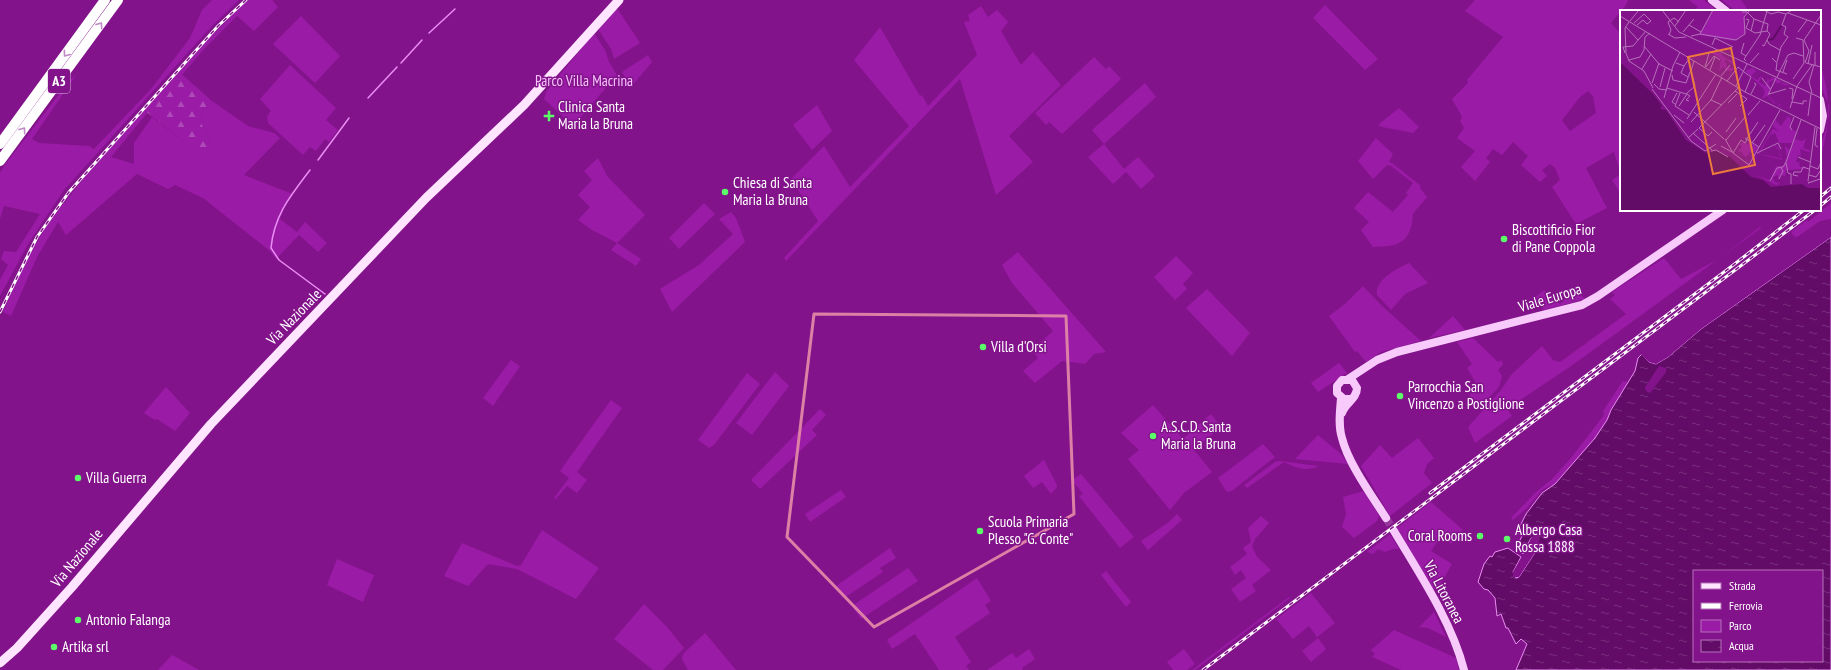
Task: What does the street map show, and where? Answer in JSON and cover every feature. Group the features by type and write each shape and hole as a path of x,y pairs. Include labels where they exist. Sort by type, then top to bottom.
{"highway":[{"name":"A3","path":"0,144 105,0"},
{"name":"A3","path":"0,161 118,0"}],"main road":[{"name":"Via Nazionale","path":"0,663 17,648 72,587 208,427 426,198 524,105 618,0"}],"street":[{"path":"1712,0 1725,10"},
{"path":"1821,108 1821,123"},
{"name":"Viale Europa","path":"1352,381 1377,360 1397,352 1582,305 1598,296 1722,211"},
{"path":"1340,422 1343,410 1357,392 1352,381 1342,380 1337,386 1337,393 1341,398 1340,422 1341,435 1345,447 1386,518"},
{"path":"1341,398 1351,399"},
{"name":"Via Litoranea","path":"1394,531 1431,594 1458,649 1464,670"}],"highlighted area":[{"path":"814,314 1066,316 1074,514 874,627 787,537"}],"green space":[{"path":"212,0 239,0 211,27 64,190 28,244 0,296 0,280 8,265 1,259 4,251 16,252 40,214 4,206 0,219 0,173 4,166 70,80 76,75 32,139 39,143 89,146 94,149 151,89 190,38 202,10"},
{"path":"248,0 272,0 278,7 254,31 237,16 204,49 182,75 179,72 209,38"},
{"path":"1475,0 1628,0 1626,5 1620,10 1620,12 1611,23 1620,33 1620,171 1614,152 1586,168 1607,208 1576,224 1552,187 1560,180 1555,168 1550,164 1542,170 1547,176 1540,182 1521,165 1528,156 1513,142 1502,155 1493,149 1486,158 1490,162 1475,181 1461,167 1475,151 1457,138 1464,128 1460,121 1462,117 1452,99 1468,83 1467,80 1503,37 1465,11","holes":["1588,91 1593,96 1596,113 1570,131 1562,120 1580,97"]},
{"path":"1689,0 1704,0 1716,10 1695,10 1698,7"},
{"path":"1722,0 1741,0 1748,10 1734,10"},
{"path":"1325,5 1378,59 1365,70 1313,18"},
{"path":"981,6 988,17 997,10 1008,22 1001,31 1021,65 1033,52 1061,85 1009,136 1033,162 996,195 960,79 786,261 784,258 818,221 791,179 824,146 850,187 909,126 854,60 880,27 920,96 922,95 928,106 977,55 964,22 970,21 968,15"},
{"path":"617,8 640,43 614,59 611,49 598,29"},
{"path":"301,16 340,56 315,83 273,44"},
{"name":"Parco Villa Macrina","path":"594,33 605,50 609,62 617,75 573,126 544,99 546,92"},
{"path":"648,55 652,62 631,87 622,72"},
{"path":"1094,57 1106,69 1109,66 1121,79 1062,134 1049,122 1046,125 1035,113"},
{"path":"290,65 336,108 326,120 338,130 329,142 325,139 316,151 310,147 303,155 268,123 267,116 271,111 260,99"},
{"path":"1821,66 1824,75 1828,103 1821,87"},
{"path":"179,72 212,101 202,112 201,123 211,143 209,150 200,151 184,142 144,110"},
{"path":"1145,83 1156,97 1104,144 1092,130"},
{"path":"212,101 248,126 274,133 280,138 244,175 293,194 285,206 280,219 297,232 305,222 327,243 318,252 299,235 276,259 270,251 203,198 175,185 168,189 137,174 66,235 58,222 37,257 11,316 3,312 25,262 48,223 95,164 144,110 147,113 111,157 134,164 134,143 152,117 184,142 211,143 201,123 202,112"},
{"path":"1828,103 1829,115 1828,121 1828,111"},
{"path":"817,105 832,131 812,150 793,125"},
{"path":"1399,108 1419,127 1413,133 1378,125"},
{"path":"1828,121 1821,156 1821,142"},
{"path":"1376,138 1393,154 1389,162 1421,186 1420,188 1427,197 1413,214 1412,225 1408,234 1401,242 1391,246 1373,247 1361,230 1369,222 1354,208 1368,192 1393,212 1408,195 1406,193 1413,183 1391,166 1387,165 1373,179 1358,161"},
{"path":"1104,144 1124,169 1138,157 1155,176 1141,189 1126,172 1113,184 1088,157"},
{"path":"598,158 607,176 645,215 617,243 592,230 578,220 590,207 578,195 592,180 584,171"},
{"path":"1620,175 1620,192 1612,180"},
{"path":"704,203 715,214 679,249 669,238"},
{"path":"1831,203 1831,219 1820,221 1797,237 1794,236 1791,232 1807,220 1808,222"},
{"path":"731,212 736,218 745,242 672,312 660,289 699,265 733,234 719,219"},
{"path":"1760,227 1761,228 1717,260"},
{"path":"617,243 641,259 636,266 611,250"},
{"path":"1018,252 1106,352 1094,354 1085,364 1062,361 1035,383 1023,371 1038,358 1032,350 1053,331 1012,283 1002,265"},
{"path":"1176,256 1193,273 1183,284 1187,289 1175,300 1154,277"},
{"path":"1664,258 1681,279 1717,260 1574,364 1507,409 1512,416 1475,443 1468,427 1501,390 1511,375 1542,346 1553,360 1560,362 1626,314 1610,299 1615,295 1612,292"},
{"path":"1409,263 1428,283 1405,294 1391,310 1377,295 1379,284 1388,275"},
{"path":"1363,286 1382,306 1421,341 1381,352 1366,362 1357,351 1355,352 1329,316 1346,303"},
{"path":"1207,289 1250,333 1232,356 1186,308"},
{"path":"1576,289 1585,299 1544,310 1533,299 1544,290 1560,304"},
{"path":"1453,316 1465,330 1429,338"},
{"path":"1473,338 1498,362 1501,360 1503,364 1498,370 1502,376 1499,387 1477,410 1466,400 1477,385 1467,368 1472,364 1457,342"},
{"path":"511,360 520,366 493,406 483,398"},
{"path":"1339,363 1347,373 1318,392 1311,383"},
{"path":"775,372 789,386 752,435 736,423"},
{"path":"747,373 760,384 714,445 709,448 698,440"},
{"path":"1623,381 1628,382 1611,410 1607,420 1595,438 1555,484 1543,489 1527,508 1513,520 1511,518 1535,493 1552,479 1571,458 1604,415 1603,411"},
{"path":"166,387 190,413 175,431 157,419 155,420 144,413"},
{"path":"611,400 622,408 577,472 587,480 577,493 567,486 556,499 554,498 569,478 560,471"},
{"path":"1153,405 1183,439 1211,414 1221,427 1194,450 1212,472 1184,493 1170,510 1128,459 1139,450 1121,433"},
{"path":"820,409 826,415 812,430 817,435 760,489 751,480"},
{"path":"1318,435 1342,455 1348,464 1295,459"},
{"path":"1418,438 1434,458 1427,464 1424,473 1432,483 1390,516 1361,466 1380,445 1392,458"},
{"path":"1263,444 1275,457 1233,490 1229,492 1226,491 1218,478"},
{"path":"1044,460 1057,485 1051,494 1042,482 1033,488 1024,476"},
{"path":"1279,461 1319,466 1305,469 1284,462 1247,488 1244,485 1275,462"},
{"path":"1081,474 1134,537 1120,548 1079,496 1083,494 1072,480"},
{"path":"841,490 846,497 810,522 805,514"},
{"path":"1364,491 1379,516 1377,521 1354,538 1342,527 1346,514 1343,497"},
{"path":"1431,502 1463,530 1451,544 1441,536 1431,551 1452,564 1438,588 1434,590 1397,528"},
{"path":"1177,514 1182,520 1148,550 1141,541 1169,522"},
{"path":"1261,516 1269,523 1255,539 1252,546 1257,557 1271,570 1252,585 1256,591 1240,602 1231,589 1246,578 1241,570 1235,575 1230,567 1247,554 1243,548 1251,542 1248,528"},
{"path":"542,530 599,568 576,599 517,569 488,564 468,586 444,576 462,543 517,566 521,565"},
{"path":"1390,534 1399,549 1393,549 1385,552 1378,549 1373,554 1367,552"},
{"path":"890,548 896,558 880,568 883,572 844,598 836,586"},
{"path":"337,559 374,575 363,602 327,585"},
{"path":"908,568 918,581 861,619 852,606"},
{"path":"1106,571 1131,602 1126,607 1101,575"},
{"path":"977,578 991,601 985,605 990,613 955,637 971,662 966,666 969,670 939,670 915,634 892,649 887,640"},
{"path":"1311,593 1335,623 1317,637 1309,626 1293,639 1276,619"},
{"path":"1289,597 1290,598 1195,670 1192,670"},
{"path":"644,604 667,627 684,648 663,670 653,670 614,639"},
{"path":"1434,612 1446,637 1428,628 1419,627"},
{"path":"1394,630 1456,658 1459,670 1401,670 1372,657 1375,654 1371,650"},
{"path":"705,633 736,670 688,670 682,659 683,654"},
{"path":"1318,638 1326,649 1311,662 1302,651"},
{"path":"1029,649 1035,659 1022,668 1023,670 987,670 1012,653 1016,658"},
{"path":"1184,649 1195,664 1187,670 1173,670 1167,662"},
{"path":"172,655 199,670 158,670"}],"water":[{"path":"1831,237 1831,670 1516,670 1527,644 1521,639 1516,644 1508,628 1506,628 1501,614 1497,616 1495,598 1478,582 1484,564 1495,552 1508,548 1521,557 1513,572 1516,578 1519,577 1536,551 1538,536 1531,538 1523,554 1518,544 1522,536 1517,532 1526,514 1542,493 1555,484 1595,438 1635,371 1638,358 1642,354 1649,362 1656,364 1668,357 1701,329"}],"pier":[{"path":"1831,235 1831,237 1701,329 1668,357 1656,364 1649,362 1640,353 1643,352 1650,360 1656,362 1667,355 1700,327"},
{"path":"1659,366 1666,368 1666,372 1650,393 1646,391 1645,387"},
{"path":"1538,536 1540,539 1536,551 1519,577 1513,577 1513,572 1531,538","holes":["1534,538 1537,539 1534,550 1518,575 1515,575 1523,556"]}],"waterway":[{"path":"429,33 455,9"},
{"path":"401,63 422,40"},
{"path":"368,98 397,67"},
{"path":"318,160 349,118"},
{"path":"310,170 284,206 276,225 271,248 279,260 325,294"}],"tunnel":[{"path":"1386,518 1394,531"}],"railway":[{"path":"0,312 37,237 69,192 218,26 246,0"},
{"path":"1821,196 1831,188"},
{"path":"1821,205 1831,197"},
{"path":"1430,493 1803,211"},
{"path":"1203,670 1814,211"}],"place":[{"name":"Clinica Santa Maria la Bruna","path":"549,116"},
{"name":"Chiesa di Santa Maria la Bruna","path":"725,192"},
{"name":"Biscottificio Fior di Pane Coppola","path":"1504,239"},
{"name":"Villa d'Orsi","path":"983,347"},
{"name":"Parrocchia San Vincenzo a Postiglione","path":"1400,396"},
{"name":"A.S.C.D. Santa Maria la Bruna","path":"1153,436"},
{"name":"Villa Guerra","path":"78,478"},
{"name":"Scuola Primaria Plesso \"G. Conte\"","path":"980,531"},
{"name":"Coral Rooms","path":"1480,536"},
{"name":"Albergo Casa Rossa 1888","path":"1507,539"},
{"name":"Antonio Falanga","path":"78,620"},
{"name":"Artika srl","path":"54,647"}]}
